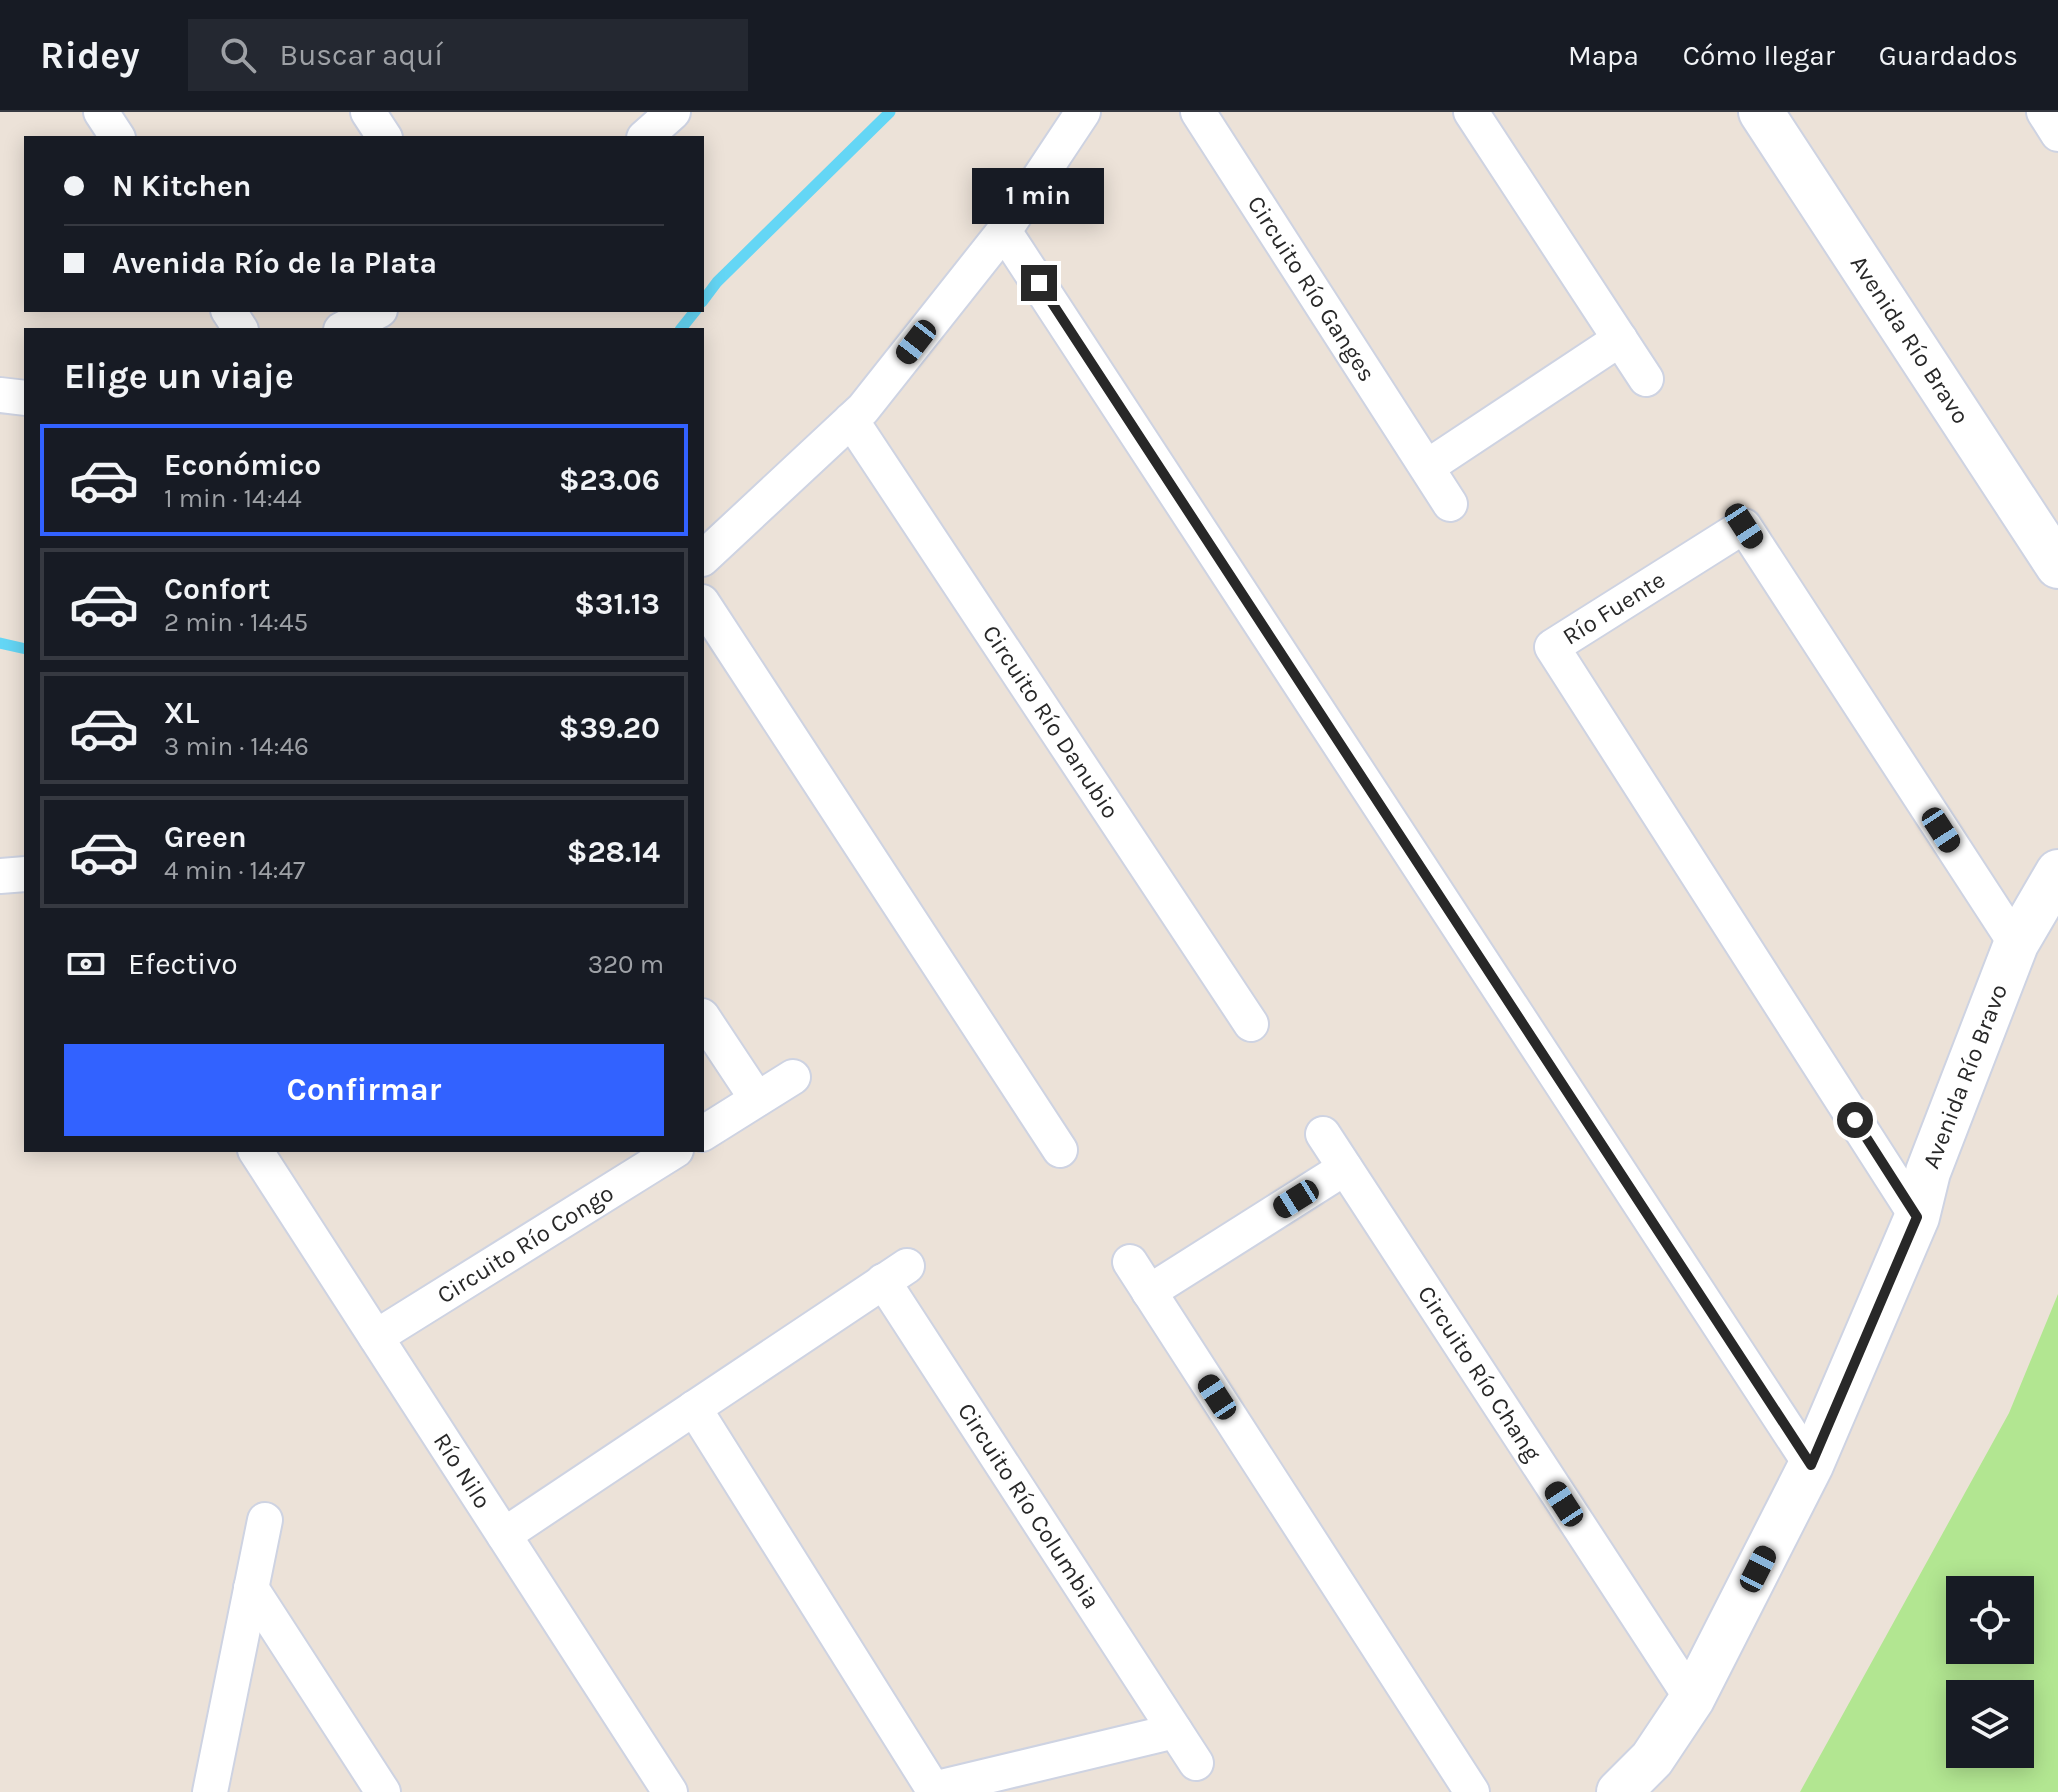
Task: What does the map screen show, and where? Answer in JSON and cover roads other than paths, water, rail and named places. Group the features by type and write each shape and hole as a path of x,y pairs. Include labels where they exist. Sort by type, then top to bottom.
{"street":[{"path":"101,112 117,136"},
{"path":"368,112 384,136"},
{"path":"640,129 673,112"},
{"path":"704,557 863,409 1004,231 1083,112"},
{"name":"Circuito Río Ganges","path":"1198,112 1450,504"},
{"path":"1471,112 1646,379"},
{"name":"Avenida Río Bravo","path":"1761,112 2058,566"},
{"path":"2044,112 2058,134"},
{"path":"1004,231 1811,1465"},
{"path":"345,328 376,312"},
{"path":"1427,467 1620,339"},
{"name":"Circuito Río Danubio","path":"851,420 1251,1024"},
{"name":"Río Fuente","path":"1917,1217 1552,647 1744,526 2016,944"},
{"path":"704,605 1060,1150"},
{"name":"Avenida Río Bravo","path":"1619,1792 1652,1759 1692,1699 1811,1465 1917,1217 1928,1172 2016,944 2058,872"},
{"path":"0,876 24,874"},
{"path":"704,1019 757,1099"},
{"path":"704,1133 793,1077"},
{"name":"Circuito Río Chang","path":"1323,1134 1692,1699"},
{"name":"Río Nilo","path":"260,1152 670,1792"},
{"name":"Circuito Río Congo","path":"376,1337 673,1152"},
{"path":"1149,1292 1345,1168"},
{"path":"1130,1262 1472,1792"},
{"name":"Circuito Río Columbia","path":"504,1535 895,1274 1196,1763"},
{"path":"694,1408 934,1790 1175,1731"},
{"path":"210,1792 265,1520"},
{"path":"251,1588 383,1792"}],"waterway":[{"path":"704,299 717,282 890,112"},
{"path":"682,328 694,312"},
{"path":"0,643 24,649"}]}
